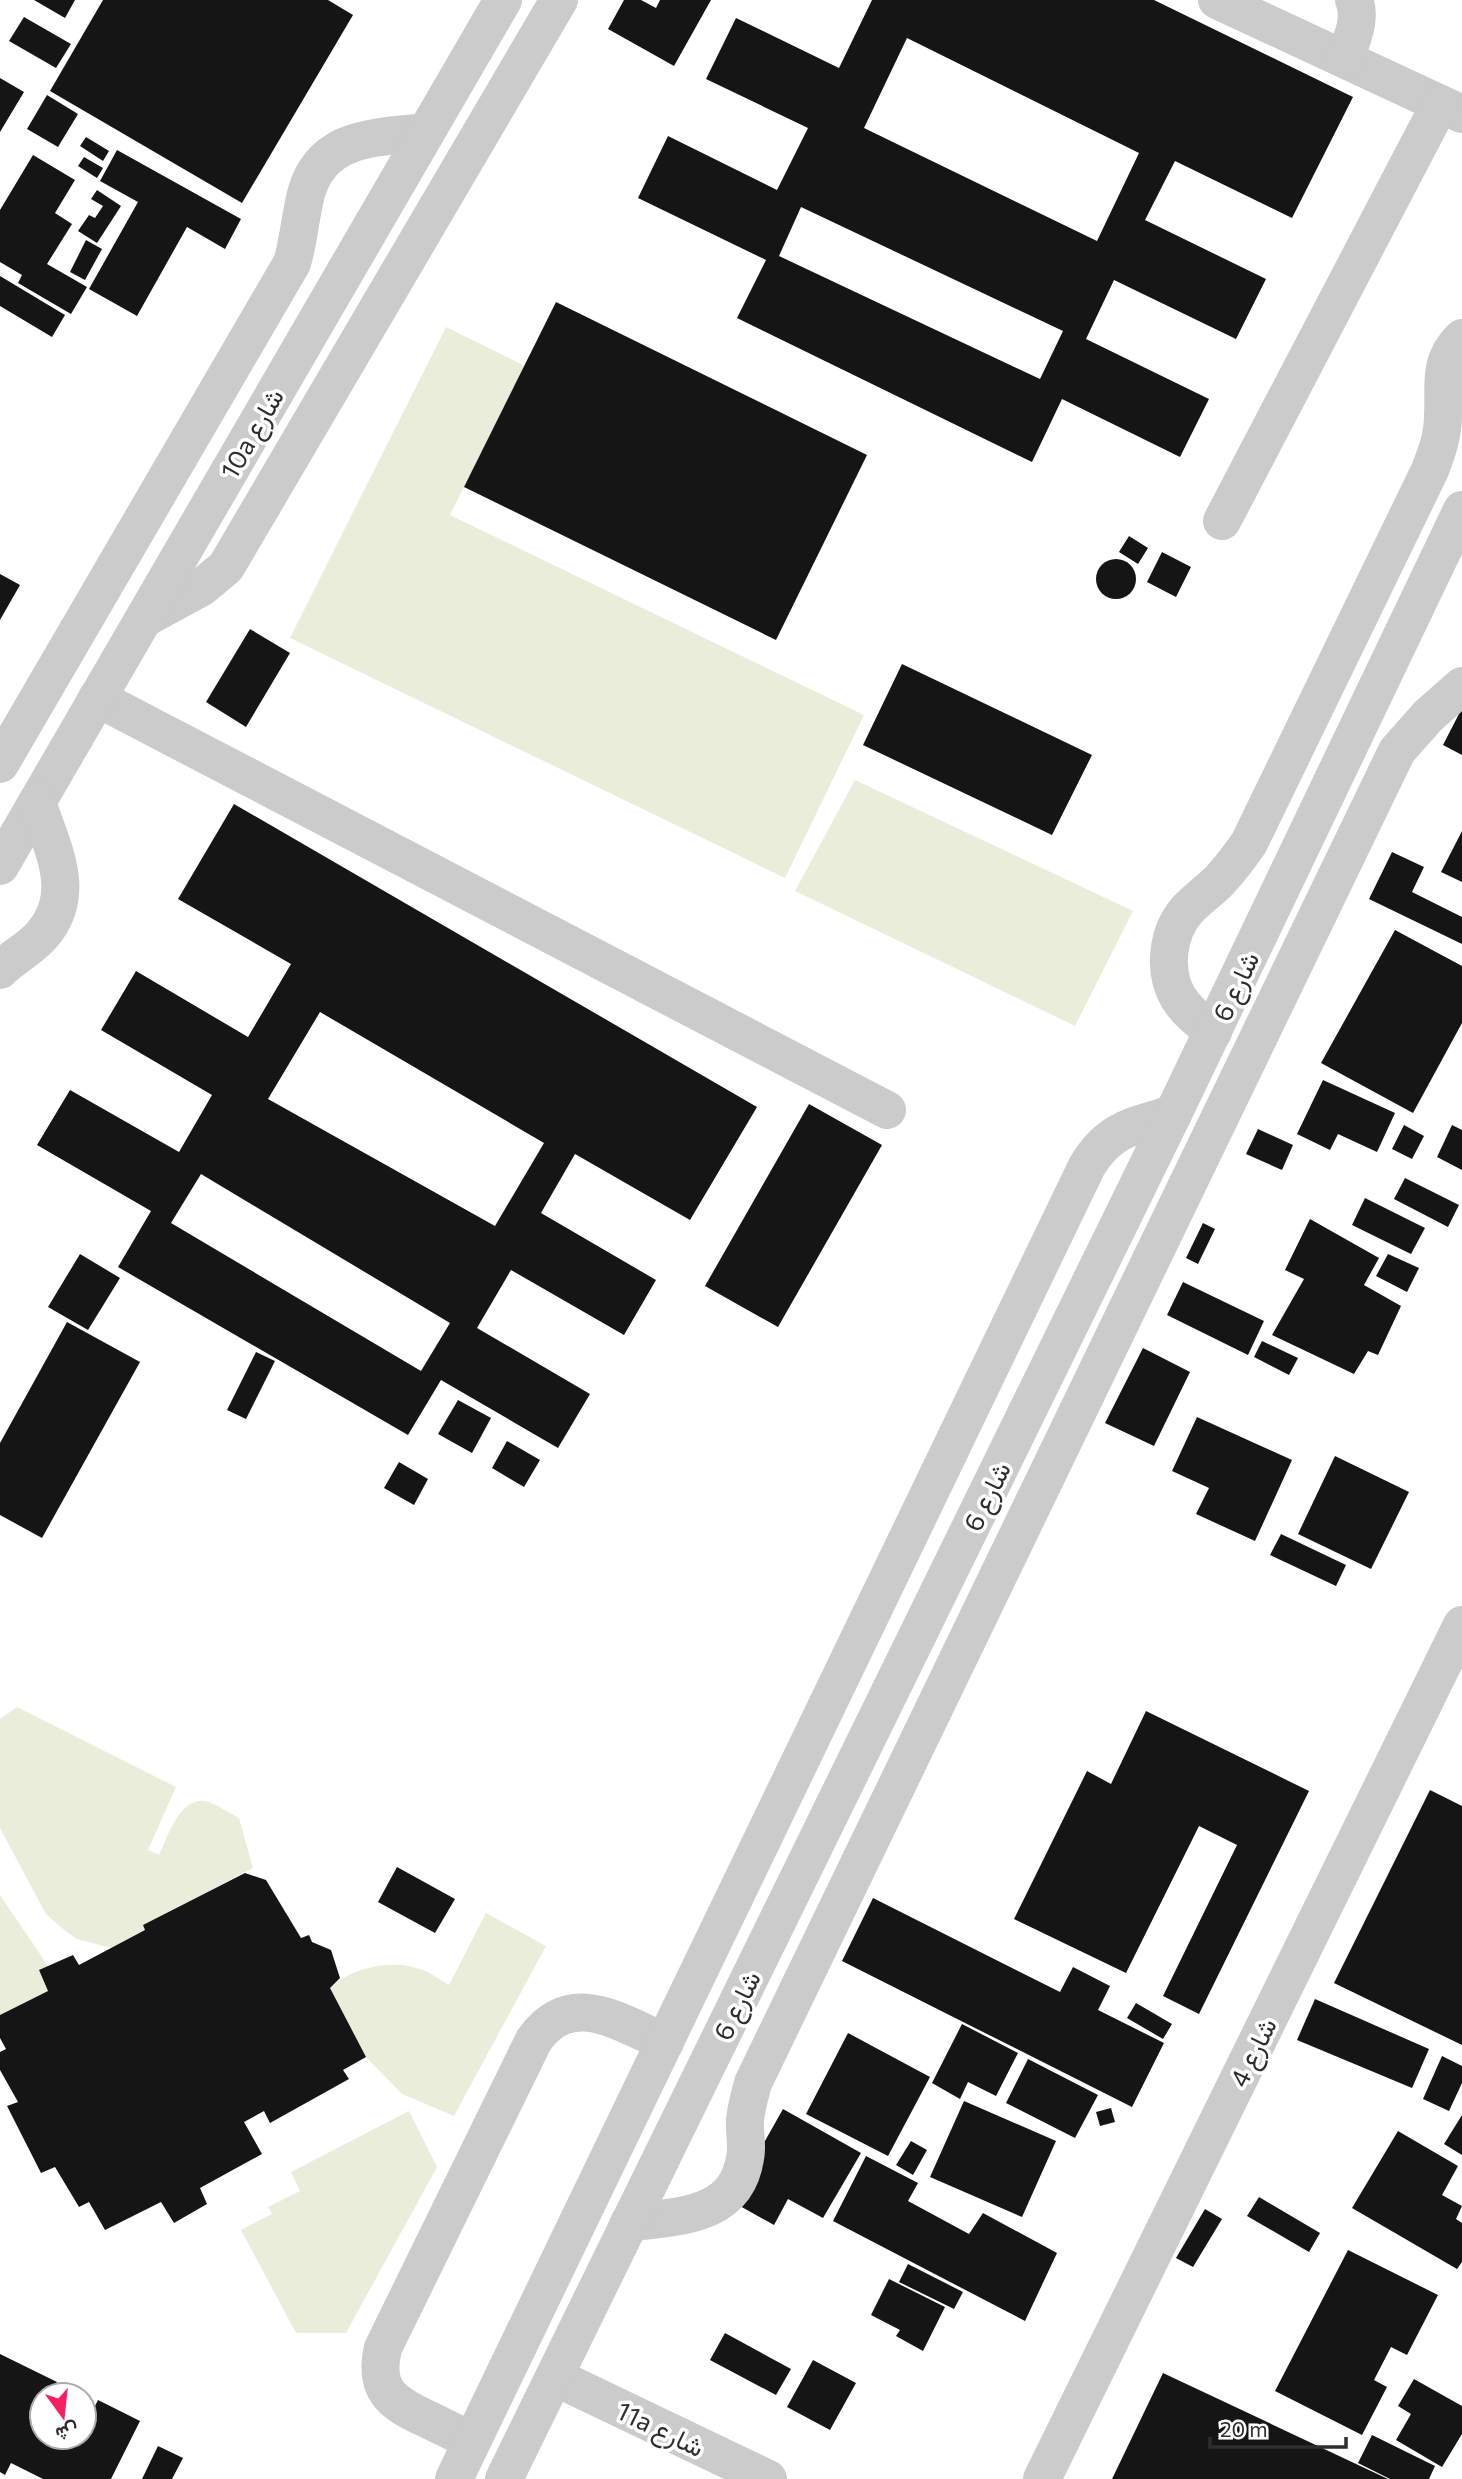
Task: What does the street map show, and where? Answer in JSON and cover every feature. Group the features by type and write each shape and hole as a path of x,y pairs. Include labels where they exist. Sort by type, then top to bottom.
{"street":[{"name":"10a شارع","path":"0,866 503,0"},
{"path":"144,620 202,587 226,567 559,0"},
{"path":"1217,0 1451,109 1223,521"},
{"path":"1345,59 1356,25 1357,7 1354,0"},
{"path":"0,764 292,263 298,245 307,191 324,160 339,148 355,141 426,132"},
{"path":"1213,1032 1192,1015 1178,996 1171,975 1169,952 1174,930 1186,911 1220,880 1250,843 1430,470 1442,434 1442,378 1447,360 1462,338"},
{"name":"شارع 6","path":"504,2479 1213,1032 1450,571 1462,510"},
{"path":"629,2223 701,2212 717,2204 731,2191 740,2175 746,2158 745,2121 753,2083 1397,751 1411,733 1462,686"},
{"path":"97,698 887,1111"},
{"path":"0,970 41,936 54,918 60,896 61,874 37,802"},
{"path":"454,2479 1087,1166 1097,1150 1110,1137 1174,1114"},
{"name":"شارع 4","path":"1042,2479 1462,1625"},
{"path":"472,2441 404,2409 390,2398 382,2382 379,2365 389,2336 534,2040 545,2026 560,2015 579,2011 597,2013 665,2042"},
{"name":"11a شارع","path":"555,2377 768,2479"}],"green space":[{"path":"446,327 525,366 450,515 864,715 785,878 290,638"},
{"path":"855,780 1133,911 1075,1026 795,891"},
{"path":"17,1707 176,1787 148,1850 159,1855 171,1828 183,1810 199,1801 209,1802 239,1818 253,1868 144,1925 145,1930 111,1948 77,1939 46,1914 0,1828 0,1719"},
{"path":"0,1895 48,1966 39,1971 48,1991 0,2015"},
{"path":"486,1913 546,1946 454,2116 402,2094 366,2057 330,1988 361,1970 384,1965 420,1969 449,1985"},
{"path":"409,2111 437,2167 346,2333 296,2333 241,2230 272,2214 268,2207 300,2191 291,2172"}],"building":[{"path":"34,0 75,0 65,18"},
{"path":"103,0 328,0 353,15 242,203 50,91"},
{"path":"624,0 641,0 656,8 660,0 711,0 674,66 608,29"},
{"path":"872,0 1154,0 1353,97 1292,218 1175,161 1145,220 1266,279 1236,339 1114,280 1086,339 1209,399 1180,457 1062,399 1032,462 737,318 766,260 638,198 668,136 777,190 808,128 706,79 736,18 839,68","holes":["907,38 1139,153 1097,241 864,128","801,207 1063,331 1040,379 779,256"]},
{"path":"24,17 71,44 56,68 9,41"},
{"path":"0,78 24,92 0,132"},
{"path":"47,95 78,114 58,147 27,129"},
{"path":"86,137 109,151 103,161 80,146"},
{"path":"117,150 241,219 225,249 187,227 137,316 89,289 138,202 100,181"},
{"path":"33,155 75,180 55,213 72,224 47,264 87,287 71,314 18,283 22,275 0,262 0,210"},
{"path":"84,157 103,168 97,178 78,166"},
{"path":"97,190 121,206 97,243 78,231 89,215 95,218 103,206 91,199"},
{"path":"86,240 102,249 85,280 70,272"},
{"path":"0,276 65,315 52,337 0,306"},
{"path":"556,302 867,455 776,640 464,487"},
{"path":"1129,536 1148,548 1138,564 1119,552"},
{"path":"1162,552 1191,567 1176,597 1147,582"},
{"path":"1116,559 1130,565 1136,579 1130,593 1116,599 1102,593 1096,579 1102,565"},
{"path":"0,574 20,585 0,620"},
{"path":"250,629 290,653 246,727 206,702"},
{"path":"902,664 1092,755 1052,835 863,745"},
{"path":"1462,708 1462,755 1443,745"},
{"path":"234,804 757,1107 690,1220 575,1154 541,1213 656,1280 624,1335 511,1270 477,1328 590,1394 558,1448 441,1380 408,1435 118,1267 151,1211 37,1145 70,1090 179,1152 212,1095 101,1030 136,971 248,1037 291,964 178,899","holes":["320,1012 544,1143 495,1226 268,1099","201,1174 450,1323 421,1371 171,1223"]},
{"path":"1462,831 1462,882 1441,872"},
{"path":"1392,852 1424,867 1412,892 1462,917 1462,944 1369,899"},
{"path":"1395,930 1462,966 1462,1023 1413,1113 1321,1063"},
{"path":"1323,1080 1395,1113 1377,1152 1338,1134 1330,1150 1297,1134"},
{"path":"809,1104 882,1145 778,1327 705,1286"},
{"path":"1404,1125 1424,1136 1412,1159 1392,1149"},
{"path":"1452,1125 1462,1130 1462,1170 1437,1157"},
{"path":"1258,1129 1293,1145 1282,1170 1246,1154"},
{"path":"1405,1178 1459,1205 1448,1227 1394,1199"},
{"path":"1365,1198 1425,1228 1411,1254 1352,1225"},
{"path":"1310,1219 1379,1258 1364,1285 1401,1306 1378,1355 1368,1351 1354,1374 1272,1335 1304,1279 1285,1270"},
{"path":"1203,1223 1215,1229 1198,1264 1186,1258"},
{"path":"80,1254 120,1278 88,1330 48,1307"},
{"path":"1388,1254 1419,1268 1407,1292 1376,1276"},
{"path":"1183,1282 1264,1321 1248,1355 1167,1315"},
{"path":"67,1322 140,1362 42,1538 0,1515 0,1443"},
{"path":"1262,1341 1298,1358 1289,1375 1254,1357"},
{"path":"1143,1348 1190,1372 1154,1446 1105,1423"},
{"path":"256,1352 275,1361 246,1419 227,1410"},
{"path":"458,1400 491,1418 472,1453 438,1434"},
{"path":"1197,1417 1292,1460 1255,1541 1196,1514 1209,1488 1172,1471"},
{"path":"507,1441 540,1460 524,1487 492,1468"},
{"path":"1335,1456 1409,1492 1371,1569 1298,1534"},
{"path":"399,1462 428,1479 414,1505 384,1488"},
{"path":"1281,1534 1346,1565 1336,1586 1270,1555"},
{"path":"1146,1711 1309,1791 1199,2014 1163,1996 1237,1845 1199,1826 1126,1973 1014,1919 1087,1771 1111,1784"},
{"path":"1430,1790 1462,1806 1462,2045 1334,1983"},
{"path":"397,1867 455,1899 435,1933 378,1902"},
{"path":"245,1873 266,1880 301,1938 309,1935 312,1942 331,1950 340,1978 330,1988 366,2057 343,2070 349,2079 270,2123 264,2111 244,2122 262,2154 200,2188 207,2204 174,2223 161,2202 105,2230 89,2202 79,2207 55,2167 41,2173 7,2106 18,2102 0,2070 0,2052 6,2049 0,2038 0,2015 48,1991 39,1970 73,1955 79,1965 145,1930 143,1925"},
{"path":"873,1898 1060,1992 1073,1967 1110,1986 1098,2010 1164,2043 1132,2107 842,1961"},
{"path":"1315,1999 1429,2049 1412,2088 1297,2040"},
{"path":"1136,2003 1172,2024 1163,2039 1127,2018"},
{"path":"962,2024 1018,2053 996,2096 968,2082 960,2099 932,2083"},
{"path":"848,2033 930,2077 888,2156 806,2114"},
{"path":"1442,2056 1462,2066 1462,2083 1449,2111 1423,2099"},
{"path":"1028,2059 1098,2095 1075,2138 1006,2103"},
{"path":"964,2101 1056,2141 1022,2217 930,2177"},
{"path":"1111,2108 1115,2122 1100,2126 1096,2112"},
{"path":"783,2109 861,2153 823,2218 788,2199 774,2225 731,2201"},
{"path":"1462,2115 1462,2155 1444,2144"},
{"path":"1398,2131 1458,2166 1442,2195 1462,2206 1456,2219 1462,2223 1462,2262 1457,2269 1352,2208"},
{"path":"911,2141 927,2150 913,2175 896,2165"},
{"path":"866,2156 918,2183 908,2201 969,2234 983,2213 1057,2253 1025,2321 833,2221"},
{"path":"1259,2197 1320,2233 1309,2252 1247,2216"},
{"path":"1205,2209 1222,2219 1193,2267 1176,2258"},
{"path":"1348,2250 1438,2295 1407,2355 1391,2347 1374,2380 1387,2387 1362,2435 1275,2391"},
{"path":"908,2264 963,2292 954,2309 899,2282"},
{"path":"889,2279 945,2307 923,2351 896,2336 900,2330 871,2315"},
{"path":"725,2333 791,2369 776,2395 710,2360"},
{"path":"0,2354 55,2381 28,2381 28,2451 98,2451 98,2400 140,2421 111,2479 43,2479 11,2463 5,2475 0,2472"},
{"path":"813,2360 856,2383 830,2430 787,2407"},
{"path":"1163,2373 1388,2479 1112,2479"},
{"path":"1414,2379 1462,2406 1462,2434 1442,2467 1396,2440 1411,2414 1398,2406"},
{"path":"1372,2435 1435,2466 1429,2479 1390,2479 1358,2463"},
{"path":"158,2446 183,2458 172,2479 142,2479"}]}
